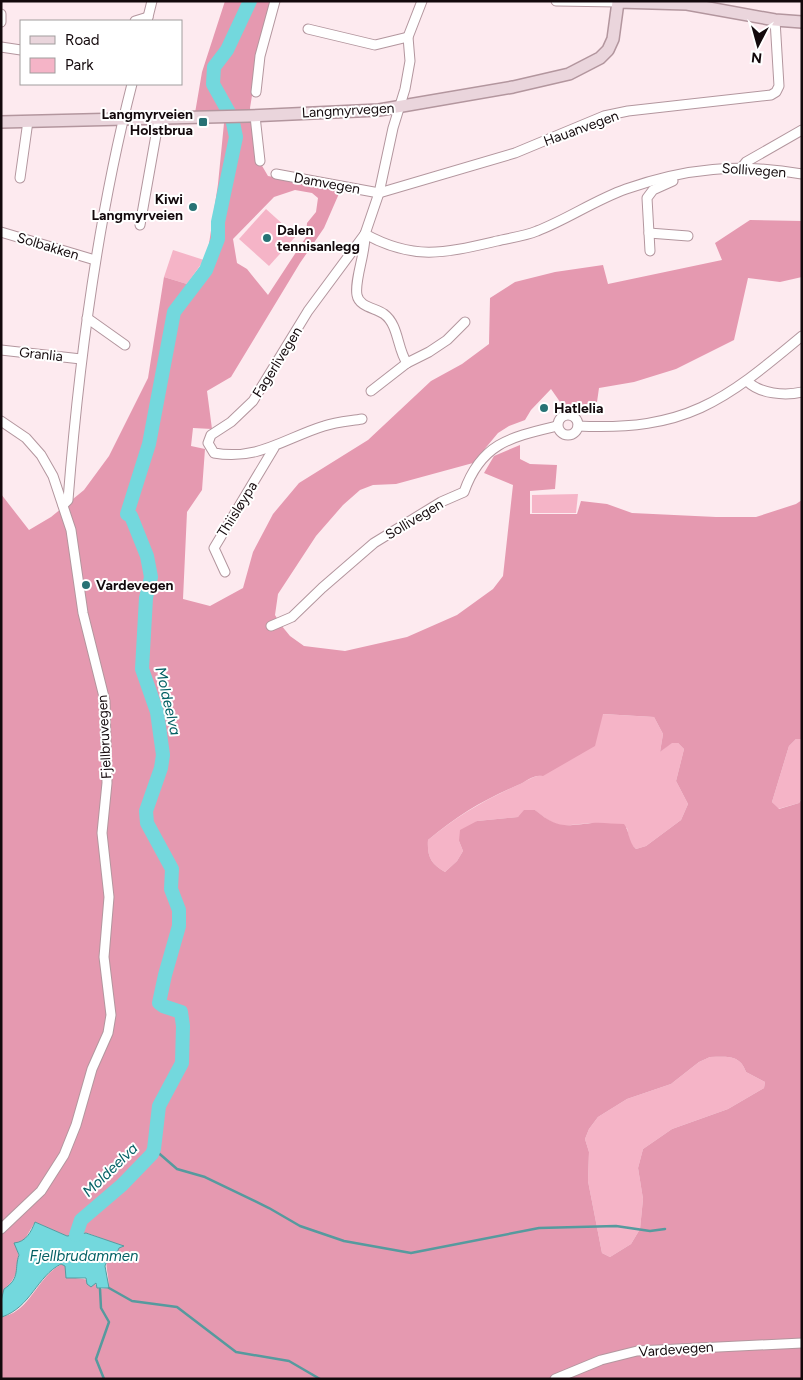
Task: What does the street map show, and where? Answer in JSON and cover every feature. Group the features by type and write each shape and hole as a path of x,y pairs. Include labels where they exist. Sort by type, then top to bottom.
{"main road":[{"path":"610,2 687,4 775,20 802,22"},
{"name":"Langmyrvegen","path":"1,122 251,116 400,108 531,84 584,68 600,58 611,44 616,26 610,2"}],"street":[{"path":"148,19 152,1"},
{"path":"256,92 260,56 276,1"},
{"name":"Fagerlivegen","path":"362,419 326,425 274,448 238,454 214,453 208,438 231,422 253,400 308,311 365,234 379,192 393,128 400,108 409,66 408,37 422,1"},
{"path":"556,1 610,2"},
{"path":"1,14 1,22"},
{"name":"Hauanvegen","path":"379,192 515,153 604,116 628,111 776,92 779,86 775,20"},
{"path":"308,29 375,45 408,37"},
{"path":"1,47 20,50"},
{"path":"63,506 68,500 81,358 95,260 123,119 132,85"},
{"path":"251,116 260,161"},
{"path":"140,225 158,118"},
{"path":"20,178 28,121"},
{"path":"742,167 802,130"},
{"name":"Sollivegen","path":"365,234 406,251 437,253 467,248 537,231 611,194 638,185 710,168 742,167 802,174"},
{"name":"Damvegen","path":"276,174 379,192"},
{"name":"Sollivegen","path":"650,251 647,198 653,190 672,182 678,176"},
{"name":"Solbakken","path":"1,232 95,260"},
{"path":"649,233 688,236"},
{"path":"365,234 365,252 357,297 362,303 384,314 389,320 407,363"},
{"path":"87,318 125,346"},
{"path":"371,391 407,363 447,340 465,322"},
{"name":"Sollivegen","path":"578,426 618,428 670,420 696,411 748,381 802,336"},
{"name":"Granlia","path":"1,350 81,358"},
{"path":"748,381 757,389 784,393 802,392"},
{"name":"Sollivegen","path":"557,426 559,419 567,414 575,418 578,426"},
{"name":"Fjellbruvegen","path":"1,422 26,438 41,455 53,476 71,530 83,613 105,701 107,783 102,833 109,897 104,957 111,1015 108,1033 92,1069 68,1146 53,1174 41,1191 1,1229"},
{"name":"Sollivegen","path":"557,426 562,433 568,435 573,434 578,426"},
{"name":"Sollivegen","path":"271,626 292,617 374,543 441,502 464,492 469,476 490,449 524,434 557,426"},
{"name":"Thiisløypa","path":"225,572 214,548 274,448"},
{"name":"Vardevegen","path":"555,1379 601,1360 637,1351 802,1343"}],"green space":[{"name":"Dalen tennisanlegg","path":"266,209 296,236 269,266 239,239"},
{"path":"173,250 204,260 187,284 164,277"},
{"path":"578,494 576,513 532,513 532,495"},
{"path":"602,714 654,717 663,734 660,752 671,743 678,743 684,749 676,781 688,804 681,820 646,846 636,849 630,843 627,828 596,823 556,824 535,810 518,817 477,821 459,841 463,851 457,861 445,872 433,863 428,851 428,840 460,816 482,803 543,775"},
{"path":"796,739 802,739 802,798 799,803 778,809 772,802 789,746"},
{"path":"710,1057 736,1059 746,1072 765,1082 764,1088 728,1109 672,1129 643,1149 638,1168 643,1199 640,1229 631,1244 610,1257 602,1253 588,1181 589,1152 585,1139 589,1129 598,1117 627,1099 671,1084 699,1062"}],"shaded area":[{"path":"225,1 273,1 250,108 258,159 268,176 341,189 324,228 300,263 231,377 207,391 212,429 193,428 191,446 205,449 202,490 187,512 183,599 210,606 243,588 253,552 273,514 299,483 368,440 431,381 462,364 489,344 490,298 515,282 555,272 603,265 608,284 722,260 715,243 750,220 802,221 802,277 780,282 748,278 734,340 676,369 634,382 599,388 597,402 565,409 551,389 531,410 525,420 509,426 498,433 473,463 396,484 373,485 360,490 343,505 316,536 278,594 275,615 290,636 304,646 345,651 407,637 457,615 493,589 503,576 513,485 484,473 494,456 520,445 520,459 530,464 557,465 555,489 530,491 530,514 577,514 581,501 607,504 632,513 756,517 796,504 802,500 802,739 796,739 789,746 772,802 779,809 799,803 802,799 802,1379 1,1379 1,1317 19,1309 46,1277 62,1264 71,1277 93,1282 100,1289 108,1288 107,1260 115,1251 123,1246 87,1233 67,1236 35,1222 25,1239 15,1245 18,1257 17,1269 9,1285 4,1289 1,1301 1,494 29,530 51,517 84,490 109,456 148,378 164,277 187,284 207,257 218,184 225,113 195,113 202,72","holes":["295,190 312,193 318,198 316,212 307,223 306,237 268,295 247,269 237,263 233,239 274,197","603,714 654,717 663,734 660,752 672,743 678,743 684,749 676,781 688,804 681,820 646,846 636,849 624,824 562,825 535,810 524,810 518,817 477,821 460,830 459,841 463,851 457,861 445,872 433,863 428,851 428,840 450,823 482,802 534,777 543,776 595,746","710,1057 736,1059 746,1072 765,1082 764,1088 728,1109 672,1129 643,1149 638,1168 643,1199 640,1229 631,1244 610,1257 602,1253 588,1181 589,1152 585,1139 589,1129 598,1117 627,1099 671,1084 699,1062"]}],"water":[{"name":"Fjellbrudammen","path":"35,1222 67,1236 86,1233 124,1246 119,1248 115,1257 107,1261 105,1266 109,1288 97,1288 96,1283 91,1287 87,1284 86,1278 66,1278 65,1266 61,1264 46,1276 20,1306 2,1317 1,1301 4,1289 15,1277 19,1255 14,1243 25,1239"}],"waterway":[{"name":"Moldeelva","path":"76,1235 81,1220 122,1185 152,1154 159,1106 182,1063 183,1026 181,1012 159,1003 179,926 179,910 171,889 172,869 147,823 146,811 161,768 163,755 157,712 142,669 146,598 151,577 147,556 131,516 127,514 149,444 174,312 206,270 218,239 218,222 236,137 232,118 213,84 214,67 227,50 250,1"},
{"path":"154,1149 177,1169 205,1177 269,1208 300,1226 344,1241 411,1253 539,1228 616,1226 650,1231 665,1229"},
{"path":"109,1288 132,1301 177,1307 236,1352 289,1361 320,1379"},
{"path":"100,1289 101,1308 109,1322 96,1359 104,1379"}],"place":[{"name":"Langmyrveien Holstbrua","path":"203,122"},
{"name":"Kiwi Langmyrveien","path":"193,207"},
{"name":"Dalen tennisanlegg","path":"267,238"},
{"name":"Hatlelia","path":"544,408"},
{"name":"Vardevegen","path":"86,585"}]}
